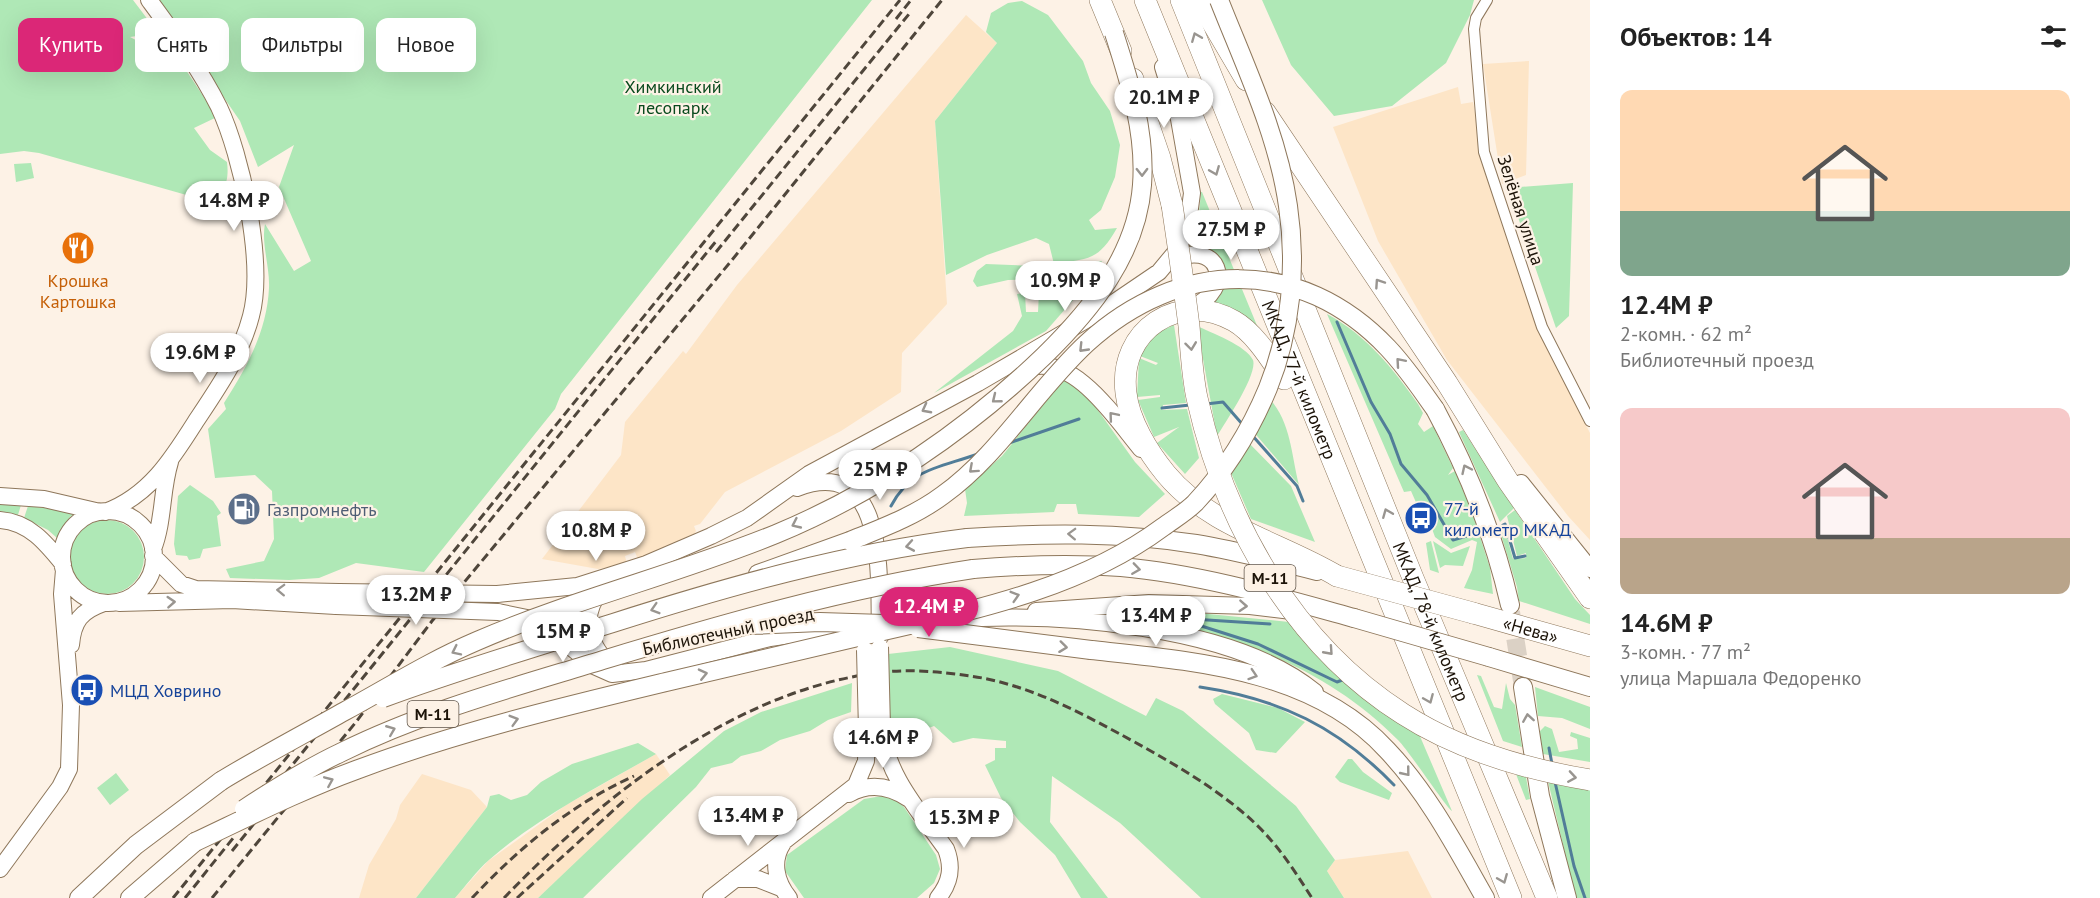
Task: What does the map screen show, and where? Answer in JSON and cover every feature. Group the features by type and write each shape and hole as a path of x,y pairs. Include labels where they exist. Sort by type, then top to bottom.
{"highway":[{"name":"М-11","path":"1100,0 1143,102 1172,205 1197,396 1211,452 1228,502 1247,541 1272,581 1297,615 1337,659 1373,693 1404,715 1451,740 1503,761 1590,780"},
{"name":"МКАД, 77-й километр","path":"1143,0 1385,592"},
{"name":"МКАД, 77-й километр","path":"1181,0 1319,344"},
{"path":"1199,0 1272,123 1447,383 1508,481 1590,598"},
{"name":"М-11","path":"1335,465 1292,389 1255,341 1235,322 1209,311 1189,309 1168,314 1152,324 1138,338 1126,370 1126,393 1131,415 1166,474 1219,518 1250,535 1304,556 1337,576"},
{"name":"МКАД, 78-й километр","path":"1319,344 1547,898"},
{"name":"«Нева»","path":"1337,576 1590,646"},
{"name":"МКАД, 78-й километр","path":"1385,592 1510,898"}],"main road":[{"path":"0,869 60,787 69,769 72,732 62,594 62,552 70,531 78,522 134,499 170,461 238,351 251,316 256,277 245,196 227,128 213,95 149,0"},
{"path":"1143,0 1179,119 1191,173 1191,211 1187,231 1168,263"},
{"path":"195,842 356,770 451,738 555,709 960,613 1036,590 1091,570 1148,538 1193,505 1233,454 1258,411 1278,363 1290,310 1292,249 1288,204 1253,84 1219,0"},
{"path":"346,711 402,677 476,641 575,604 685,568 777,533 825,511 932,449 1007,390 1085,313 1106,284 1124,252 1137,216 1142,186 1142,148 1134,96 1114,33"},
{"path":"978,383 1103,310 1148,280 1168,263 1182,255 1198,254 1212,261 1216,269 1216,286 1212,296 1189,309"},
{"path":"711,592 850,541 921,510 945,494 986,457 1087,344 1123,315 1170,290 1198,282 1228,279 1256,280 1314,296 1343,312 1387,347 1414,378 1435,409 1456,448 1487,520 1510,605"},
{"path":"978,383 1035,366 1058,368 1078,380 1102,403 1143,452 1166,474"},
{"name":"Библиотечный проезд","path":"108,603 497,594 577,586 646,564 747,518 829,462 978,383"},
{"path":"1447,383 1539,507 1590,569"},
{"path":"68,667 76,621 84,612 134,595 142,588 153,567 153,552 158,537 164,485 170,461"},
{"path":"778,496 810,483 823,482 848,486 856,494 870,519 875,534 880,625 873,649 875,729 863,774 846,796"},
{"path":"0,496 44,500 123,514 139,524 153,552"},
{"path":"0,520 28,529 41,538 79,593 108,603"},
{"path":"711,592 825,562 968,538 1065,533 1124,536 1197,544 1337,576"},
{"name":"Библиотечный проезд","path":"153,552 182,584 196,589 498,612 527,618 550,630 603,671 612,674 632,673 770,638 842,628 975,618"},
{"path":"632,673 615,667 597,650 591,636 589,610 602,589 646,564"},
{"path":"692,633 750,616 882,585 973,569 1066,564 1122,567 1193,577 1354,618 1590,687"},
{"name":"М-11","path":"79,898 136,845 221,781 346,711 449,674 711,592"},
{"path":"975,618 1010,612 1149,603 1250,606 1354,618"},
{"path":"975,618 1120,624 1180,634 1229,649 1274,667 1307,686 1386,748 1410,776 1450,836 1485,898"},
{"path":"692,633 767,624 871,623 1180,659 1239,670 1331,705"},
{"path":"842,628 858,635 873,649"},
{"name":"М-11","path":"130,898 195,842 278,787 341,752 391,730 469,701 692,633"},
{"path":"1523,687 1540,796 1568,898"},
{"path":"875,729 886,757 946,849 950,861 946,888 938,898"},
{"path":"711,898 846,796 863,788 884,787 899,792 915,804"},
{"path":"783,842 777,859 784,893"},
{"path":"735,879 758,879 784,893"}],"street":[{"name":"Зелёная улица","path":"1487,0 1476,18 1474,29 1484,152 1542,327 1590,421"}],"shaded area":[{"path":"966,15 997,43 935,121 947,304 902,353 901,392 841,431 725,492 700,524 694,526 696,531 690,542 639,562 635,552 625,556 627,564 598,569 542,559 621,455 625,422 683,351 686,354 737,285"},
{"path":"1529,61 1526,175 1502,184 1483,64"},
{"path":"1458,87 1461,104 1473,102 1484,160 1536,326 1590,433 1590,540 1568,516 1447,360 1378,241 1333,127"},
{"path":"656,754 670,775 538,898 455,898 488,861 566,805"},
{"path":"422,774 471,790 487,807 416,898 359,898 369,865 396,819 400,805"},
{"path":"1408,851 1432,898 1344,898 1327,871 1335,860"}],"green space":[{"path":"0,0 133,0 147,18 135,18 135,36 130,37 135,40 135,72 187,72 217,117 194,128 210,150 227,162 228,170 225,184 218,194 213,197 197,198 39,153 24,151 0,154"},
{"name":"Химкинский лесопарк","path":"157,0 872,0 561,394 555,409 424,572 356,563 319,578 289,580 230,578 226,569 264,561 274,539 272,491 255,475 215,478 208,429 226,409 224,403 248,362 260,334 269,288 264,239 265,224 294,271 311,261 279,187 294,145 258,167 240,121 206,72 229,72 229,18 169,18"},
{"path":"1262,0 1474,0 1470,15 1446,63 1392,106 1334,116 1291,65"},
{"path":"1022,1 1048,15 1083,61 1091,83 1110,111 1120,145 1115,177 1101,210 1089,220 1095,230 1117,228 1104,247 1085,259 1054,264 1049,244 1036,238 987,255 946,275 935,121 997,43 986,32 991,13 1008,3"},
{"path":"31,163 34,178 16,182 14,164"},
{"path":"1573,183 1569,316 1556,328 1508,188"},
{"path":"1201,192 1258,328 1213,303 1221,293 1224,283 1219,258 1204,246 1189,245 1199,214"},
{"path":"1102,261 1092,278 1008,280 977,287 973,281 977,271 986,264 1057,267"},
{"path":"1081,291 1046,331 934,393 1013,331 1022,316 1017,294 1025,293 1026,312 1038,312 1039,292"},
{"path":"1327,314 1354,332 1389,365 1423,413 1418,424 1424,432 1433,426 1453,468 1448,475 1455,471 1472,512 1468,516 1473,515 1490,568 1493,594 1464,588 1472,570 1477,542 1472,540 1451,549 1435,537 1427,515 1422,516 1411,491 1404,492"},
{"path":"1174,325 1186,403 1163,405 1162,410 1187,409 1199,458 1185,474 1157,443 1179,427 1154,437 1138,400 1160,397 1160,395 1137,397 1139,358 1156,365 1158,363 1140,356 1156,333"},
{"path":"1197,326 1236,345 1253,360 1251,376 1246,387 1217,436"},
{"path":"1064,379 1087,395 1135,462 1165,494 1139,517 1078,514 1076,504 1057,504 1054,512 964,516 967,503 965,489 1002,456"},
{"path":"1268,397 1276,406 1286,427 1299,485 1252,430"},
{"path":"1463,430 1514,508 1500,522 1459,432"},
{"path":"1245,439 1291,486 1315,542 1251,519 1229,468"},
{"path":"190,485 213,501 221,513 217,516 221,546 203,549 200,558 189,560 187,556 176,555 174,544 178,496"},
{"path":"0,503 21,505 18,515 0,511"},
{"path":"28,506 77,512 70,517 57,538 48,530 24,518"},
{"path":"1515,510 1575,599 1590,615 1590,624 1519,601 1499,528 1504,526 1513,559 1526,558 1526,553 1517,556 1507,516"},
{"path":"107,520 128,526 138,536 144,557 138,578 128,588 107,594 86,588 76,578 70,557 76,536 86,526"},
{"path":"1431,541 1439,573 1430,570 1426,543"},
{"path":"1433,541 1451,553 1470,546 1463,566 1445,565 1440,568"},
{"path":"1178,611 1289,622 1416,727 1452,811 1398,740 1372,716 1314,676 1250,647 1183,626 1148,619 1148,612"},
{"path":"950,647 1058,671 1146,716 1156,698 1183,711 1296,806 1335,860 1327,871 1344,898 1201,898 1120,823 1052,776 1050,822 1108,898 1081,898 1055,855 1020,822 1001,798 985,765 995,760 995,748 1006,748 1006,741 973,738 953,743 934,726 901,739 890,728 888,654"},
{"path":"1477,675 1481,676 1494,707 1502,709 1506,683 1510,699 1515,705 1522,747 1503,741"},
{"path":"852,683 851,712 828,720 810,731 780,740 761,751 741,756 732,763 711,768 696,787 583,898 538,898 642,799 724,731 761,712"},
{"path":"1535,687 1590,707 1590,729 1562,718 1538,716"},
{"path":"1222,694 1278,708 1305,722 1276,753 1256,750 1249,733 1215,704 1213,699"},
{"path":"1545,726 1552,729 1559,752 1578,749 1577,739 1570,736 1571,732 1590,738 1590,762 1543,754 1539,732"},
{"path":"638,743 656,754 570,803 508,844 484,864 455,898 416,898 487,807 490,796 499,794 511,800 527,795 541,782 572,764"},
{"path":"1348,759 1352,759 1363,772 1392,793 1389,800 1340,782 1335,777"},
{"path":"1514,769 1525,772 1530,799 1526,800"},
{"path":"116,773 129,790 110,805 97,788"},
{"path":"1547,777 1590,785 1590,898 1577,898 1573,887"},
{"path":"892,797 904,807 936,855 940,869 934,883 917,898 804,898 785,871 787,855 864,799"}],"waterway":[{"path":"1337,322 1371,402 1390,434 1401,464 1427,495 1453,540 1477,533"},
{"path":"1206,404 1223,402 1243,425"},
{"path":"1162,408 1190,405"},
{"path":"1009,443 1079,419"},
{"path":"1251,434 1297,486 1303,501"},
{"path":"891,506 908,484 927,471 978,454"},
{"path":"1503,525 1505,524 1515,558 1525,556"},
{"path":"1270,624 1192,619 1192,623 1258,644 1337,682 1345,679"},
{"path":"1200,687 1256,699 1306,719 1351,747 1394,785"},
{"path":"1549,748 1552,764"},
{"path":"1555,782 1574,866 1585,898"}],"tunnel":[{"path":"1511,612 1523,687"}],"railway":[{"path":"173,898 900,0"},
{"path":"896,19 911,0"},
{"path":"212,898 356,722 432,621 732,260 942,0"},
{"path":"716,252 909,14"},
{"path":"285,774 717,240"},
{"path":"504,898 585,821 629,785 676,752 726,723 777,700 830,682 884,672 905,671 960,675 1009,684 1065,706 1137,744 1199,780 1238,808 1270,839 1312,898"},
{"path":"232,851 297,770"},
{"path":"472,898 508,862 547,829 588,800 634,776"},
{"path":"517,898 627,798"},
{"path":"185,898 234,837"}],"place":[{"name":"Крошка Картошка","path":"78,248"},
{"name":"Газпромнефть","path":"244,509"},
{"name":"77-й километр МКАД","path":"1421,518"},
{"name":"МЦД Ховрино","path":"87,690"}]}
